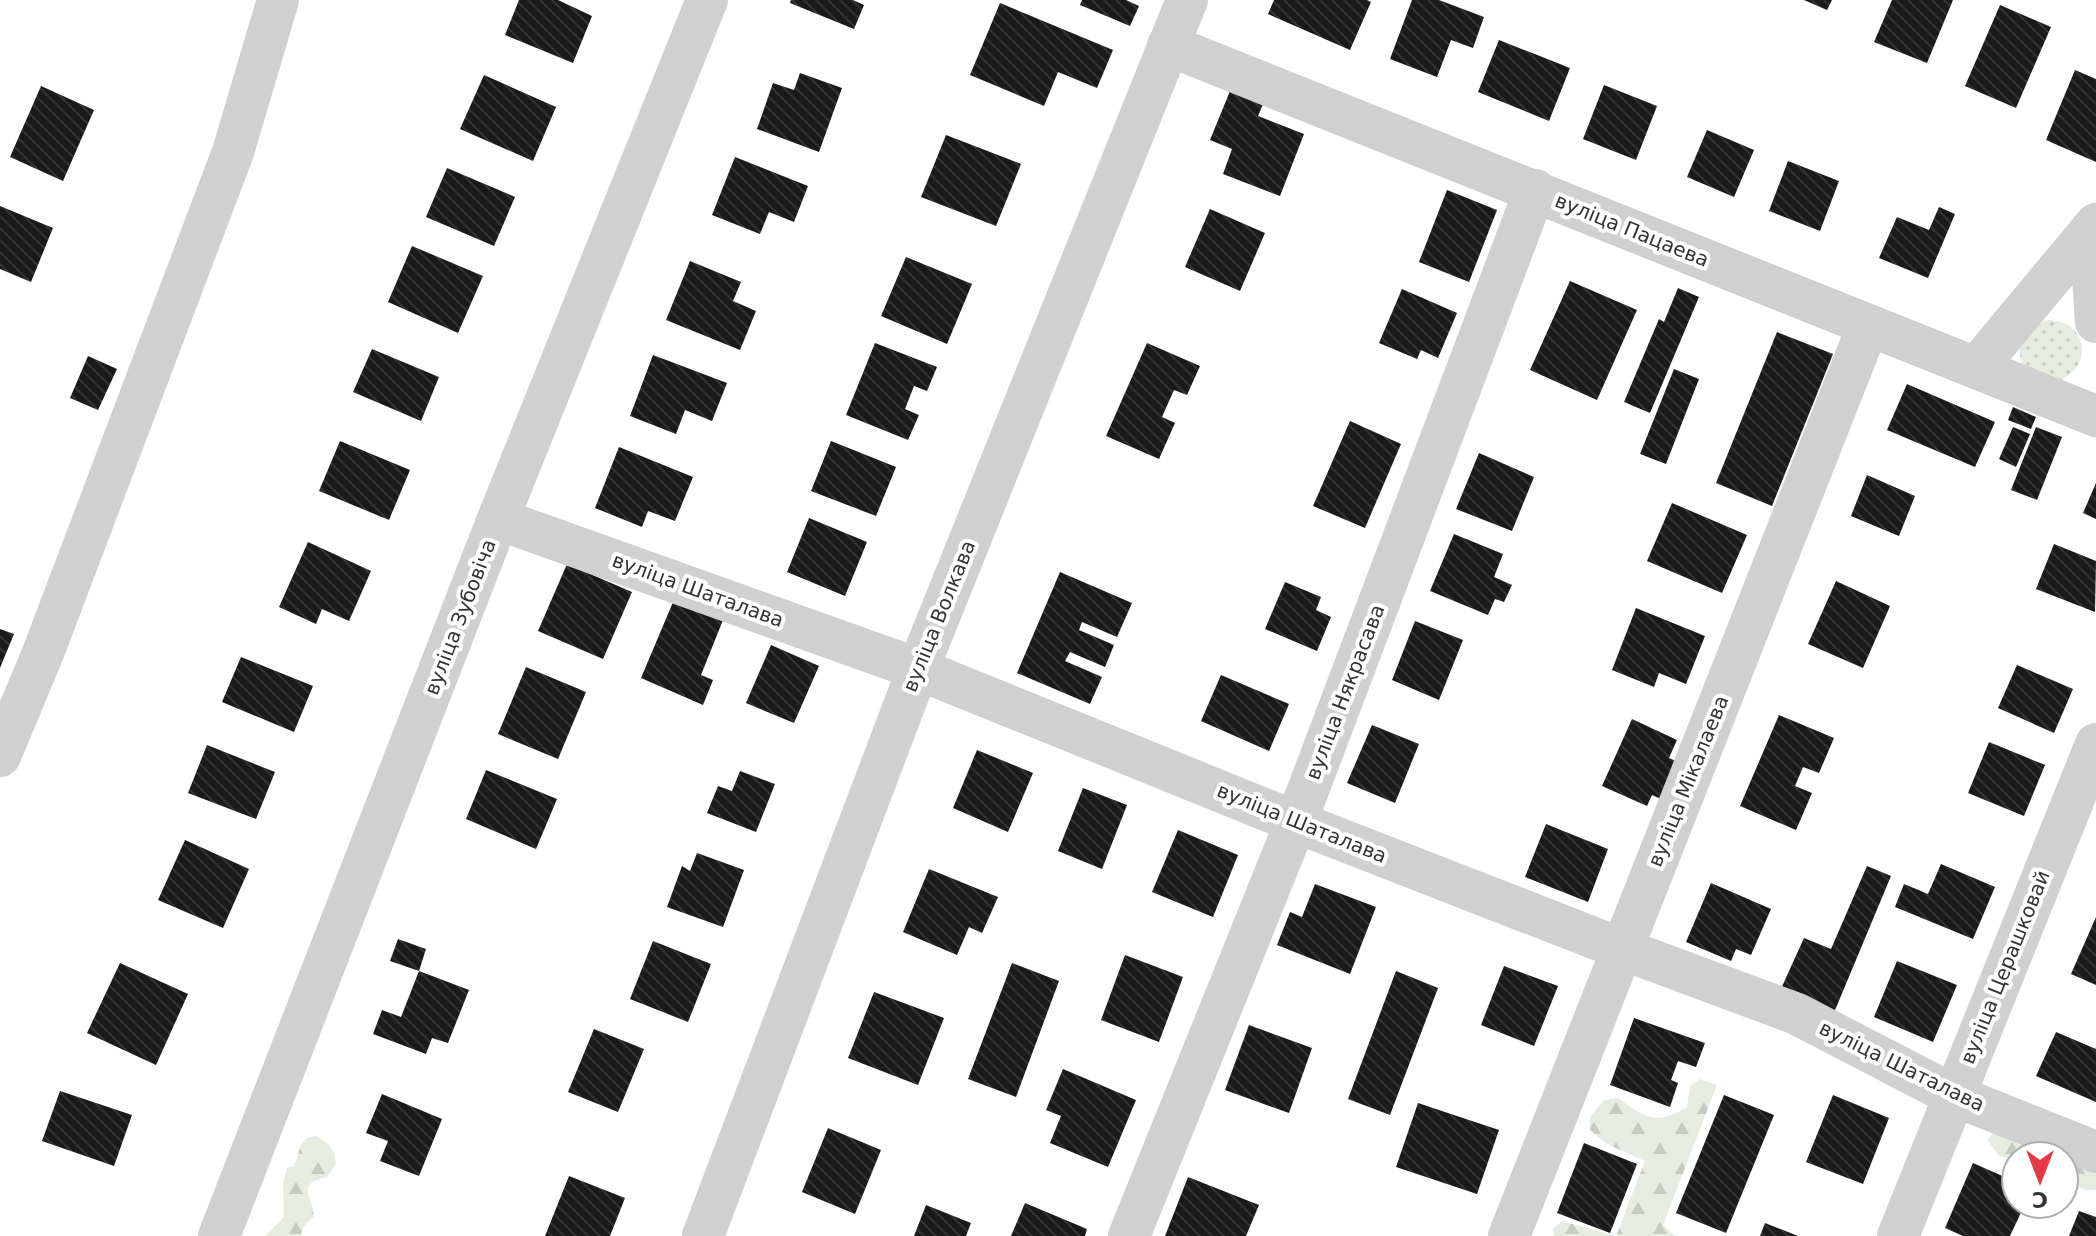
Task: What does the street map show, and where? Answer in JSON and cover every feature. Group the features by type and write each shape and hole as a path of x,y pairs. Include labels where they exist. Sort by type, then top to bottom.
{"street":[{"path":"0,756 43,653 233,152 278,0"},
{"name":"вуліца Зубовіча","path":"219,1236 498,519 707,0"},
{"name":"вуліца Волкава","path":"703,1236 918,669 1187,0"},
{"name":"вуліца Пацаева","path":"1168,45 2096,416"},
{"name":"вуліца Някрасава","path":"1129,1236 1296,822 1535,190"},
{"path":"2093,228 2096,322"},
{"path":"1976,368 2093,228"},
{"name":"вуліца Мікалаева","path":"1509,1236 1868,326"},
{"name":"вуліца Шаталава","path":"498,519 918,669 1296,822 1797,1014 1953,1095 2096,1152"},
{"name":"вуліца Церашковай","path":"1898,1236 2096,744"}],"green space":[{"path":"2048,320 2072,328 2082,344 2078,364 2060,381 2024,367 2020,355 2020,347 2027,334"},
{"path":"1700,1079 1717,1085 1663,1225 1675,1236 1616,1236 1645,1161 1607,1144 1590,1130 1590,1117 1604,1100 1618,1098 1644,1115 1667,1116 1687,1107 1690,1086"},
{"path":"2001,1125 2034,1140 2000,1140 2000,1156 1987,1140"},
{"path":"316,1136 330,1146 336,1163 327,1177 308,1187 314,1216 303,1227 301,1236 265,1236 284,1217 283,1183 287,1168 294,1166 303,1143"},
{"path":"2080,1161 2096,1168 2096,1190 2080,1188"},
{"path":"1562,1221 1616,1236 1554,1236 1553,1229"}],"building":[{"path":"519,0 558,0 592,16 573,63 505,35"},
{"path":"791,0 853,0 864,5 854,29 790,3"},
{"path":"1082,0 1126,0 1139,6 1130,26 1080,5"},
{"path":"1274,0 1371,2 1350,50 1268,14"},
{"path":"1412,0 1439,0 1484,17 1473,48 1451,40 1437,77 1390,59"},
{"path":"1804,0 1832,0 1827,10"},
{"path":"1892,0 1953,0 1927,63 1874,42"},
{"path":"1000,3 1113,50 1097,88 1058,72 1044,106 970,75"},
{"path":"2000,5 2051,27 2016,108 1965,86"},
{"path":"1499,40 1570,68 1549,121 1478,92"},
{"path":"2075,70 2096,79 2096,162 2046,140"},
{"path":"800,73 842,88 819,152 757,129 773,83 794,90"},
{"path":"484,75 556,107 533,161 460,129"},
{"path":"1604,85 1657,106 1636,160 1583,139"},
{"path":"41,86 94,110 63,181 10,157"},
{"path":"1230,91 1263,104 1258,116 1304,134 1280,196 1223,174 1232,149 1210,140"},
{"path":"1707,130 1754,150 1734,197 1687,177"},
{"path":"946,135 1021,164 996,226 921,197"},
{"path":"735,157 808,186 794,222 769,212 760,234 712,215"},
{"path":"1788,161 1839,181 1820,231 1769,211"},
{"path":"447,168 515,197 494,246 426,217"},
{"path":"1447,190 1497,210 1469,282 1419,262"},
{"path":"0,206 53,228 31,282 0,269"},
{"path":"1939,207 1955,214 1928,278 1879,258 1897,217 1929,230"},
{"path":"1210,209 1265,233 1240,291 1185,267"},
{"path":"412,246 483,276 458,333 388,302"},
{"path":"906,257 972,284 947,344 881,316"},
{"path":"690,261 741,282 733,301 756,311 740,350 666,320"},
{"path":"1570,281 1637,310 1597,400 1530,370"},
{"path":"1678,288 1699,297 1650,413 1624,402 1659,319 1664,322"},
{"path":"1402,289 1457,313 1438,358 1421,350 1417,359 1379,343"},
{"path":"1777,332 1833,354 1772,506 1716,483"},
{"path":"875,343 937,367 927,391 914,386 905,409 919,415 908,440 846,415"},
{"path":"1147,343 1200,366 1187,395 1174,390 1162,417 1175,423 1159,459 1106,436"},
{"path":"372,349 439,377 421,421 353,392"},
{"path":"653,355 727,383 712,421 685,410 676,434 630,416"},
{"path":"88,356 117,369 98,410 70,398"},
{"path":"1674,369 1699,379 1666,464 1640,454"},
{"path":"1907,384 1995,422 1975,467 1887,430"},
{"path":"2013,407 2036,417 2031,429 2008,420"},
{"path":"1350,421 1401,444 1365,528 1313,506"},
{"path":"2013,427 2030,434 2016,467 1999,459"},
{"path":"2036,427 2062,437 2037,500 2011,490"},
{"path":"340,441 410,470 389,520 319,491"},
{"path":"831,441 896,467 876,516 811,491"},
{"path":"619,447 693,477 675,521 648,511 642,527 595,508"},
{"path":"1479,453 1534,477 1512,531 1456,509"},
{"path":"1867,475 1915,496 1899,536 1851,516"},
{"path":"2096,483 2096,519 2083,513"},
{"path":"1672,503 1747,535 1722,593 1647,561"},
{"path":"809,518 867,542 845,596 787,572"},
{"path":"1454,534 1503,554 1494,577 1512,585 1504,602 1495,599 1488,615 1430,591"},
{"path":"308,542 371,571 349,621 322,609 316,624 279,607"},
{"path":"2054,544 2096,561 2095,612 2036,589"},
{"path":"567,564 632,592 603,659 538,631"},
{"path":"1060,572 1132,603 1117,637 1082,622 1079,630 1114,645 1105,667 1070,652 1065,661 1102,677 1090,704 1017,673"},
{"path":"1836,581 1890,606 1863,668 1808,644"},
{"path":"1285,582 1321,597 1316,610 1331,617 1317,651 1265,629"},
{"path":"676,595 725,615 701,675 713,680 703,705 641,678"},
{"path":"1636,608 1705,636 1686,684 1659,673 1654,687 1612,670"},
{"path":"1415,621 1463,640 1439,700 1392,680"},
{"path":"0,629 14,634 0,668"},
{"path":"771,645 819,666 794,723 746,703"},
{"path":"241,657 313,686 294,732 222,702"},
{"path":"2017,665 2073,689 2054,733 1998,708"},
{"path":"526,667 586,692 558,759 498,734"},
{"path":"1221,675 1289,704 1269,751 1201,721"},
{"path":"1779,715 1834,738 1819,773 1803,767 1795,786 1812,793 1796,830 1740,806"},
{"path":"1632,719 1677,740 1669,758 1678,762 1661,799 1652,795 1647,806 1602,786"},
{"path":"1372,725 1419,744 1395,803 1347,783"},
{"path":"1989,742 2045,765 2024,816 1968,793"},
{"path":"207,745 275,772 256,819 188,793"},
{"path":"977,750 1033,773 1008,832 953,808"},
{"path":"486,770 557,799 536,849 466,819"},
{"path":"740,771 775,784 756,832 707,813 718,786 732,791"},
{"path":"1083,788 1127,805 1102,869 1058,851"},
{"path":"1546,824 1608,849 1588,902 1525,877"},
{"path":"1178,830 1238,855 1213,917 1152,892"},
{"path":"185,840 249,869 223,928 158,900"},
{"path":"697,853 744,870 723,927 667,907 682,866 690,871"},
{"path":"1941,864 1995,887 1973,939 1895,907 1904,884 1928,894"},
{"path":"1867,866 1891,876 1833,1015 1780,991 1804,938 1831,949"},
{"path":"929,869 998,897 982,933 969,927 957,955 903,932"},
{"path":"1711,883 1771,909 1751,955 1736,949 1731,961 1686,942"},
{"path":"1315,884 1376,907 1350,974 1277,945 1290,912 1302,917"},
{"path":"2096,917 2096,985 2071,974"},
{"path":"398,939 426,949 419,971 390,961"},
{"path":"653,941 711,964 688,1022 630,999"},
{"path":"1125,955 1183,977 1159,1042 1101,1020"},
{"path":"1897,961 1957,985 1933,1042 1874,1017"},
{"path":"120,963 188,994 156,1065 87,1033"},
{"path":"1012,963 1059,981 1016,1097 968,1079"},
{"path":"1504,966 1558,986 1534,1046 1481,1025"},
{"path":"419,971 469,990 448,1043 432,1038 426,1054 373,1034 382,1010 401,1017"},
{"path":"1396,971 1438,988 1390,1115 1348,1099"},
{"path":"874,992 944,1018 918,1085 848,1058"},
{"path":"1634,1018 1705,1043 1696,1067 1678,1061 1671,1080 1678,1083 1670,1107 1610,1085"},
{"path":"1249,1025 1312,1048 1289,1113 1225,1090"},
{"path":"594,1029 644,1049 618,1112 568,1092"},
{"path":"2056,1032 2096,1049 2096,1102 2036,1076"},
{"path":"1063,1069 1136,1100 1108,1167 1050,1143 1061,1116 1046,1110"},
{"path":"60,1091 132,1115 114,1166 42,1141"},
{"path":"382,1094 442,1119 419,1176 380,1161 388,1141 366,1133"},
{"path":"1724,1095 1774,1115 1726,1233 1676,1213"},
{"path":"1833,1095 1889,1118 1863,1184 1806,1162"},
{"path":"1418,1103 1499,1130 1477,1194 1396,1167"},
{"path":"828,1128 881,1150 855,1214 802,1192"},
{"path":"1584,1143 1637,1164 1610,1233 1557,1213"},
{"path":"1973,1163 2000,1175 2000,1220 2018,1220 2010,1236 1963,1236 1945,1228"},
{"path":"569,1176 625,1198 610,1236 545,1236"},
{"path":"1188,1177 1259,1205 1246,1236 1165,1236"},
{"path":"1025,1203 1087,1229 1085,1236 1011,1236"},
{"path":"926,1205 971,1223 966,1236 914,1236"},
{"path":"2080,1211 2096,1217 2096,1236 2069,1236 2075,1220 2080,1220"},
{"path":"1765,1223 1798,1236 1760,1236"}]}
